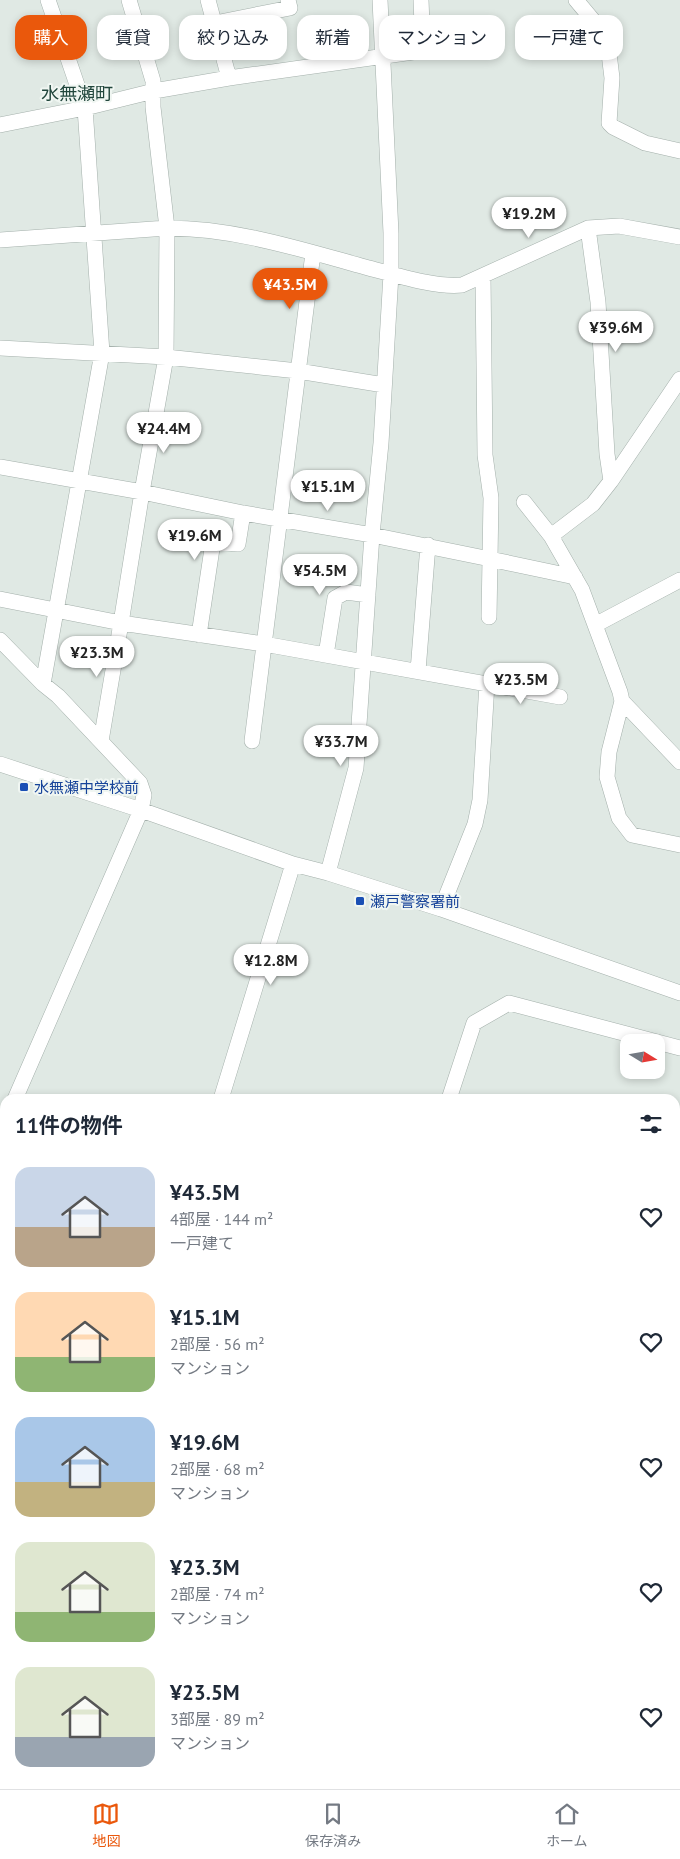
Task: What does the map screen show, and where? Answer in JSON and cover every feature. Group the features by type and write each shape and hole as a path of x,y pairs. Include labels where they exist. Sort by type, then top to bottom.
{"street":[{"path":"43,684 102,353 84,108 48,0"},
{"path":"100,741 166,357 167,228 153,107 153,81 129,0"},
{"path":"208,0 213,15"},
{"path":"255,15 290,8 288,0"},
{"path":"380,0 381,15"},
{"path":"421,0 422,15"},
{"path":"576,0 607,37 612,78 609,123 645,144 680,151"},
{"path":"0,125 84,108 154,91 229,78 379,57"},
{"path":"224,60 229,78"},
{"path":"328,873 356,768 372,535 381,443 391,274 391,233 382,60"},
{"path":"0,240 94,235 167,228 193,228 226,232 391,274 450,286 462,285 588,228 619,226 680,237"},
{"path":"588,228 598,302 606,454 611,481"},
{"path":"252,742 313,253"},
{"path":"483,276 485,455 491,498 489,617"},
{"path":"0,348 166,357 298,371 384,385"},
{"path":"551,536 593,504 611,481 680,379"},
{"path":"0,467 142,492 243,513 372,535 575,577"},
{"path":"524,502 551,536 575,577 595,625 622,701 680,762"},
{"path":"199,634 213,542 238,544 243,513"},
{"path":"418,671 428,546"},
{"path":"595,625 680,580"},
{"path":"326,655 335,598 346,592 368,595"},
{"path":"0,599 121,623 264,644 560,697"},
{"path":"0,640 43,684 58,696 140,783 144,795 141,810 17,1094"},
{"path":"441,909 475,824 480,800 487,683"},
{"path":"622,701 609,752 607,777 619,818 632,835 680,845"},
{"path":"0,764 141,810 293,864 328,873 441,909 680,992"},
{"path":"223,1094 293,864"},
{"path":"451,1094 474,1023 509,1003 680,1048"}],"place":[{"name":"水無瀬中学校前","path":"24,787"},
{"name":"瀬戸警察署前","path":"360,901"}],"district":[{"name":"水無瀬町","path":"77,93"}]}
